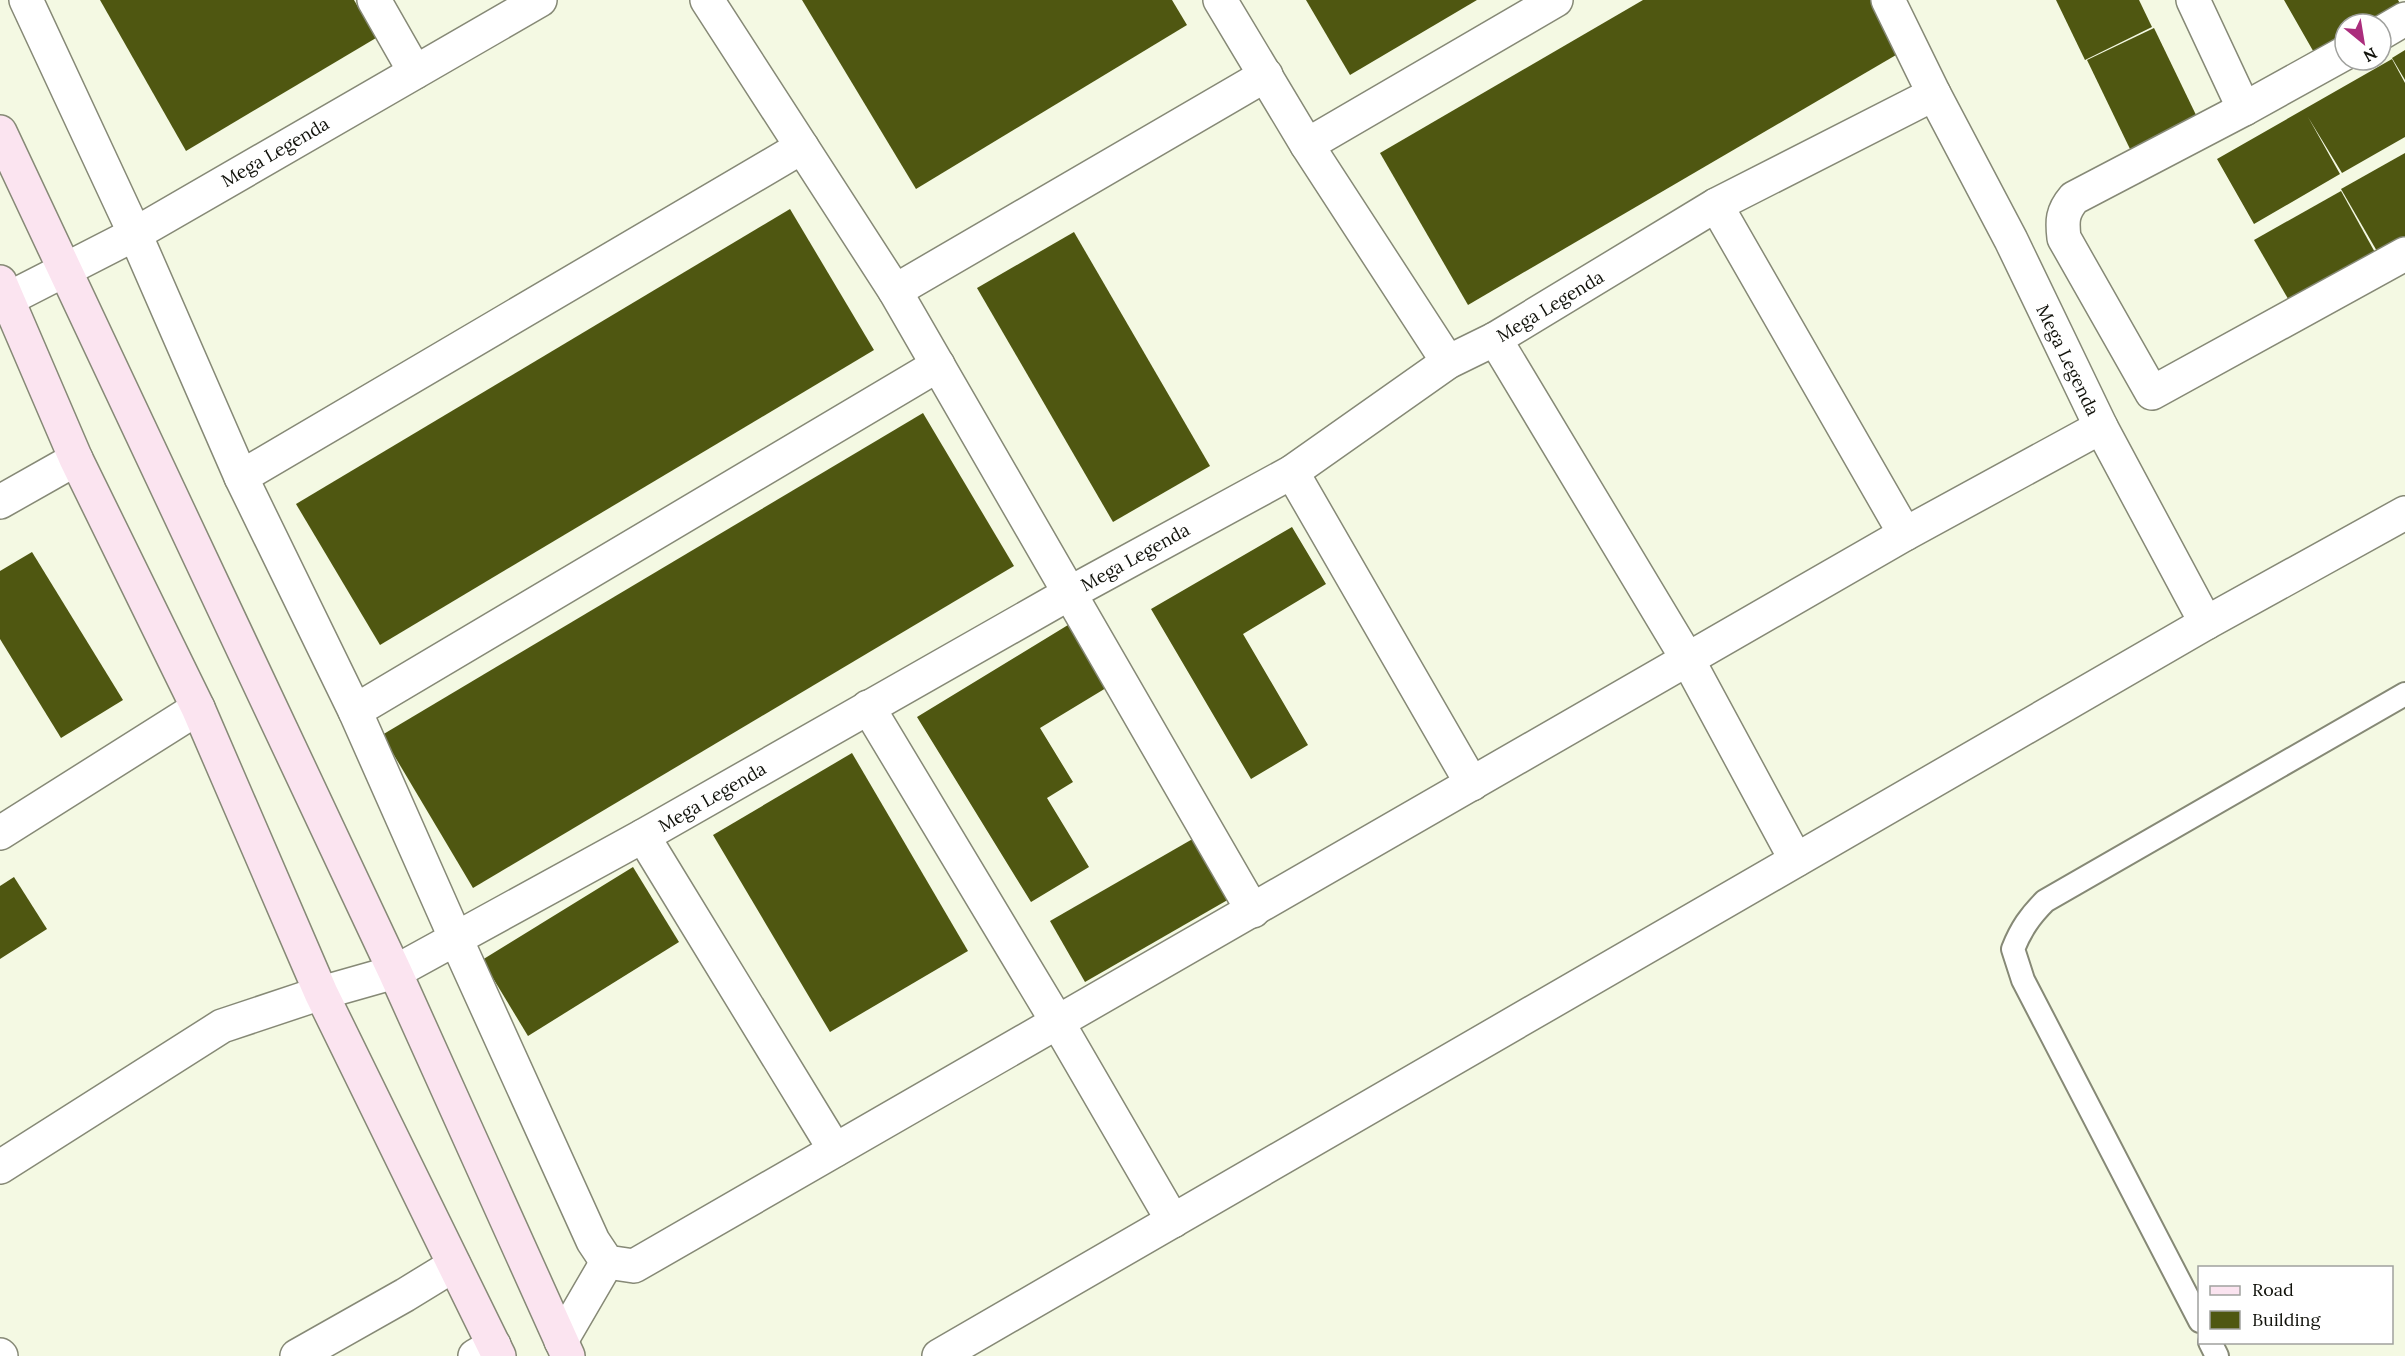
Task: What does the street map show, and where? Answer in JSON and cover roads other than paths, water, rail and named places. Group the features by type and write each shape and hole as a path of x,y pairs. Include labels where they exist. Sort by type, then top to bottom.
{"street":[{"path":"26,0 135,234 241,477 355,711 593,1241 607,1262 634,1266 1905,534 2101,428"},
{"path":"374,0 415,72"},
{"name":"Mega Legenda","path":"4,290 64,271 135,234 540,0"},
{"path":"707,0 895,291 1253,911"},
{"path":"1220,0 1308,145 1448,362"},
{"path":"1308,145 1556,0"},
{"name":"Mega Legenda","path":"1888,0 1934,94 2011,240 2101,428 2206,623"},
{"path":"2193,0 2244,109"},
{"path":"2333,60 2074,198 2065,208 2062,220 2064,238 2152,393 2405,254"},
{"path":"895,291 1266,75"},
{"name":"Mega Legenda","path":"0,1167 222,1026 321,993 395,972 643,836 1070,593 1292,472 1448,362 1495,339 1716,205 1934,94"},
{"path":"0,132 395,972 565,1348"},
{"path":"241,477 802,147"},
{"path":"1716,205 1905,534"},
{"path":"4,290 76,459 198,708 321,993 454,1265 489,1352"},
{"path":"1495,339 1688,660 1796,860"},
{"path":"355,711 938,364"},
{"path":"0,501 76,459"},
{"path":"1292,472 1472,784"},
{"path":"939,1356 2206,623 2405,513"},
{"path":"868,707 1058,1023 1173,1221"},
{"path":"0,833 198,708"},
{"path":"643,836 835,1150"},
{"path":"565,1348 607,1262"},
{"path":"297,1356 454,1265"}],"lane":[{"path":"2198,1320 2023,980 2013,949 2025,923 2045,901 2405,694"}]}
